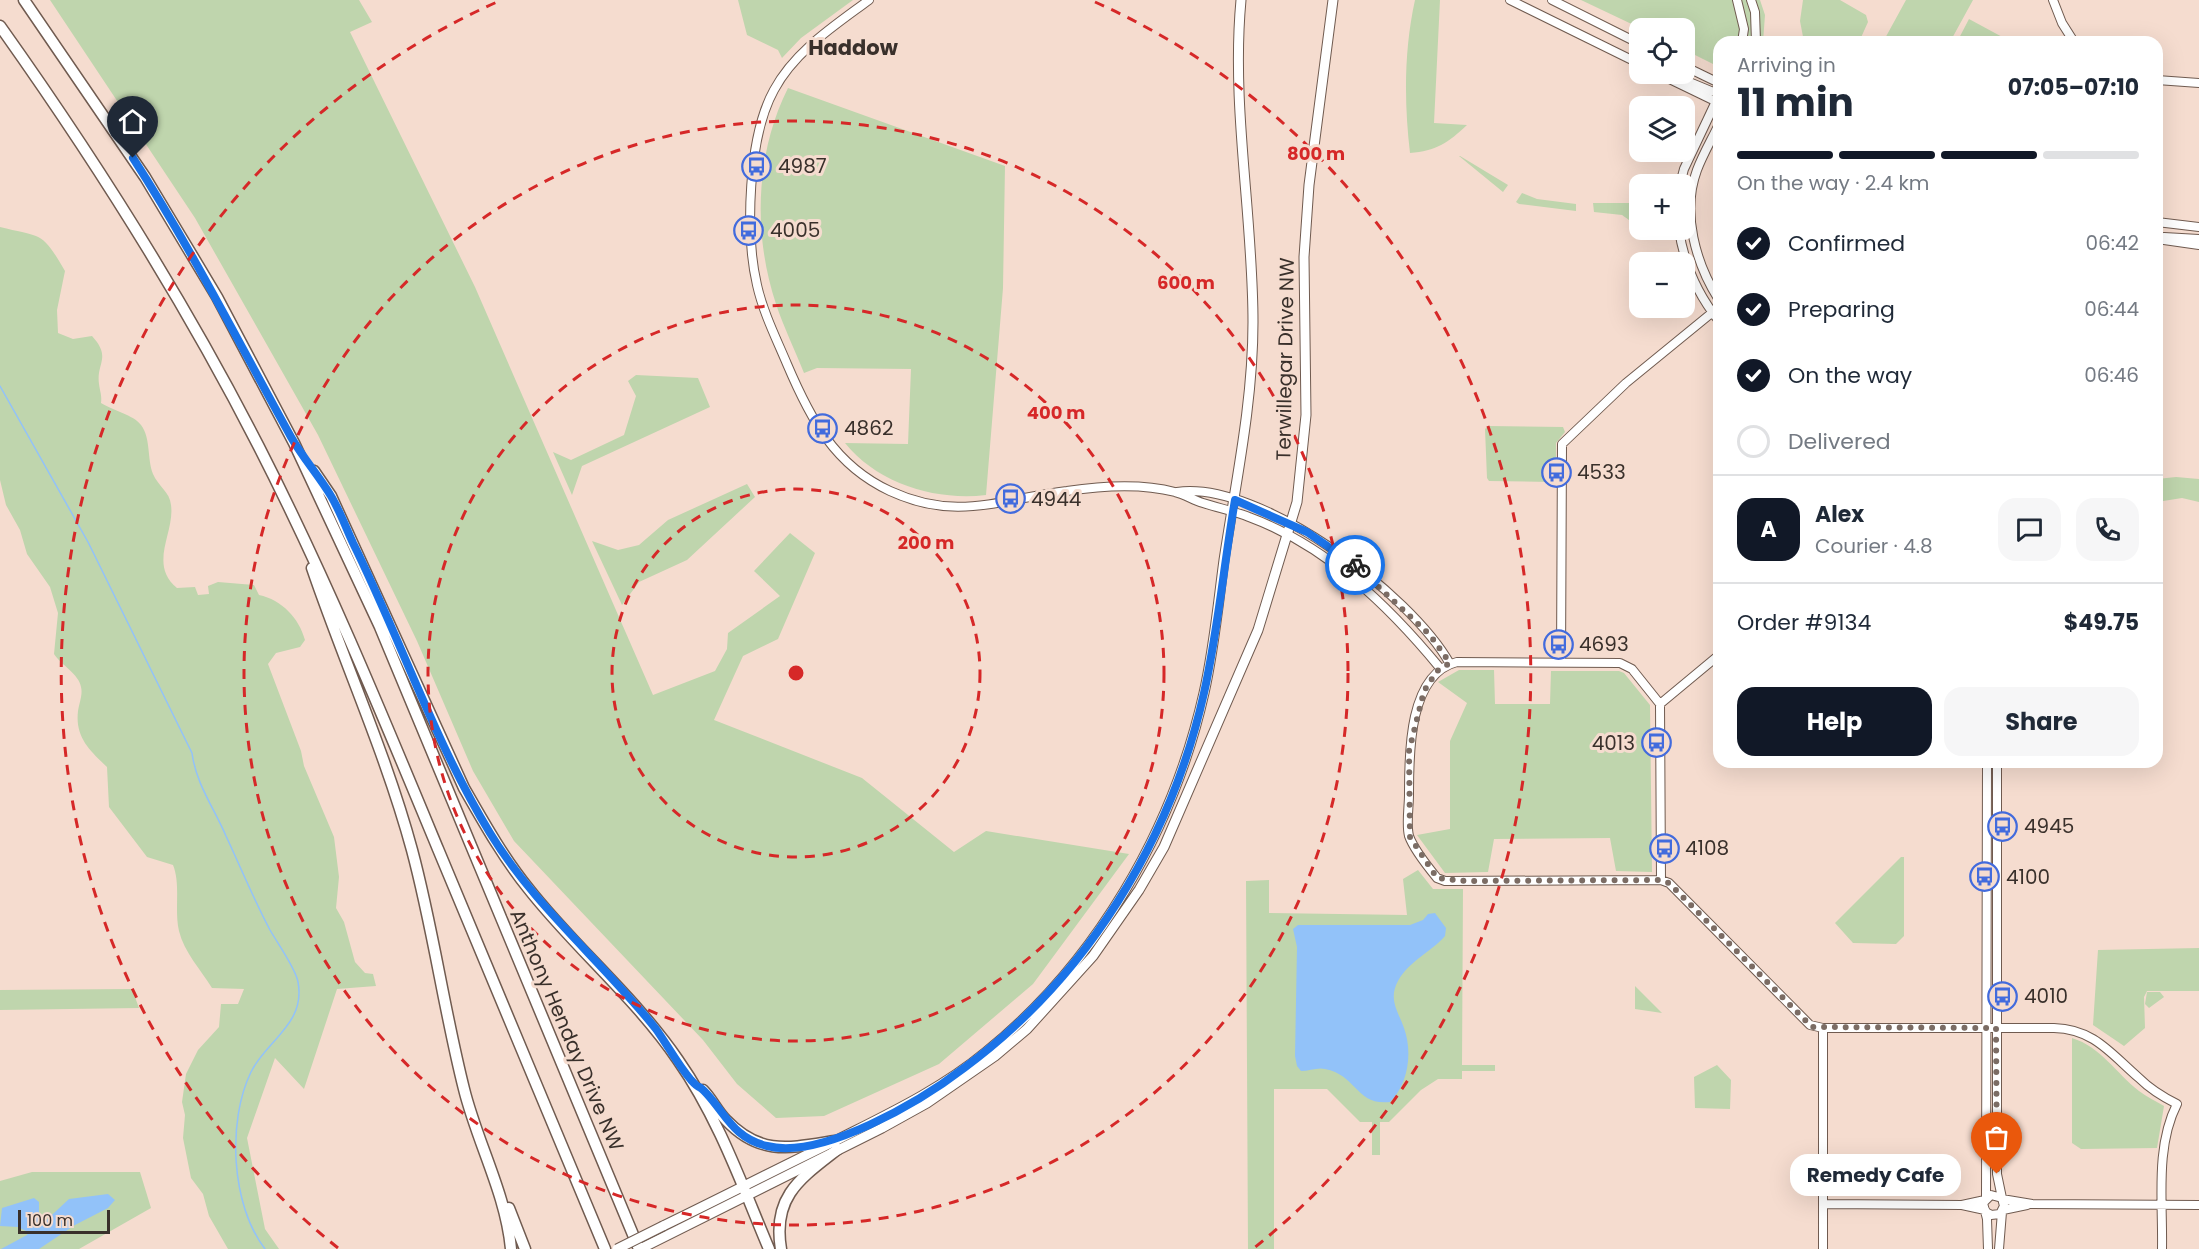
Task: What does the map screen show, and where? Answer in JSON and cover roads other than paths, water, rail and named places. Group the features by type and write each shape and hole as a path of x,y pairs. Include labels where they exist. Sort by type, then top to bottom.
{"highway":[{"name":"Anthony Henday Drive NW","path":"24,0 97,103 156,195 217,297 294,443 380,627 640,1249"},
{"path":"0,26 69,123 153,256 259,446 327,585 605,1249"},
{"path":"294,443 331,496 464,788 488,830 529,889 654,1027 693,1083 769,1249"},
{"path":"297,525 409,838 451,1038 467,1101 503,1209 511,1249"},
{"path":"693,1083 706,1092 724,1118 742,1135 762,1145 790,1148 836,1145"},
{"path":"481,1142 525,1249"},
{"path":"781,1249 778,1233 784,1201 804,1176 836,1145"}],"main road":[{"name":"Terwillegar Drive NW","path":"836,1145 954,1076 1022,1022 1057,983 1122,896 1162,817 1196,723 1211,661 1249,390 1253,324 1238,78 1241,0"},
{"name":"Terwillegar Drive NW","path":"617,1249 665,1231 836,1145 927,1103 995,1056 1027,1029 1066,988 1107,938 1150,872 1189,796 1236,677 1258,630 1292,524 1299,489 1306,416 1304,257 1309,185 1333,0"},
{"path":"1510,0 1629,57"},
{"path":"1552,0 1629,38"},
{"path":"1695,71 1713,80"},
{"path":"1683,84 1713,97"},
{"path":"2163,223 2199,227"},
{"path":"2163,239 2199,245"},
{"name":"Terwillegar Drive NW","path":"640,1249 665,1231"}],"street":[{"path":"869,0 813,43 790,66 771,94 754,147 752,249 756,285 774,334 817,428 842,458 866,478 903,497 931,505 982,507 1040,495 1095,488 1176,492 1191,490 1210,492 1235,500 1292,524 1321,541 1364,572 1430,635 1450,663"},
{"path":"1737,0 1744,29 1743,36"},
{"path":"1751,0 1755,12 1756,36"},
{"path":"2053,0 2062,24 2070,36"},
{"path":"2163,80 2199,83"},
{"path":"1694,84 1713,93"},
{"path":"1683,174 1713,109"},
{"path":"1713,137 1697,171 1692,190 1691,216 1697,254 1713,289"},
{"path":"2163,238 2199,239"},
{"path":"1682,240 1690,272 1713,314"},
{"path":"1561,662 1562,444 1626,383 1711,312"},
{"path":"1176,492 1288,535 1349,574 1440,668"},
{"path":"1660,704 1713,661"},
{"path":"1661,880 1660,704 1626,665 1561,662 1450,663 1440,668 1421,697 1409,751 1410,837 1437,878 1457,881 1661,880 1669,883 1810,1025 1823,1028 2065,1028 2091,1036 2111,1050 2141,1081 2177,1104 2165,1137 2162,1249"},
{"path":"1988,768 1992,1028 1997,1174 2002,1199 1999,1249"},
{"path":"1988,1249 1985,1199 1997,850 1997,768"},
{"path":"1988,849 1997,850"},
{"path":"1823,1028 1823,1249"},
{"path":"1962,1205 1994,1195 2002,1199 2032,1204 2199,1205"},
{"path":"1823,1204 1962,1205 1994,1215 2032,1204"}],"water":[{"path":"1435,913 1446,928 1445,936 1408,968 1395,987 1394,999 1408,1048 1405,1077 1396,1095 1390,1102 1379,1102 1363,1095 1336,1072 1322,1069 1301,1071 1297,1066 1295,1056 1297,947 1293,929 1298,925 1410,925 1423,920 1428,914"},
{"path":"108,1194 115,1200 108,1208 75,1225 39,1249 1,1249 27,1235 28,1232 18,1227 0,1226 2,1208 34,1198 39,1202 39,1227 69,1199"}],"waterway":[{"path":"0,386 88,542 192,753 201,786 258,907 297,977 299,997 291,1021 251,1072 238,1114 236,1162 239,1187 245,1210 265,1249"}],"place":[{"name":"4987","path":"757,166"},
{"name":"4005","path":"749,230"},
{"name":"4862","path":"823,428"},
{"name":"4533","path":"1556,472"},
{"name":"4944","path":"1010,499"},
{"name":"4693","path":"1558,644"},
{"name":"4013","path":"1656,743"},
{"name":"4945","path":"2003,826"},
{"name":"4108","path":"1664,848"},
{"name":"4100","path":"1985,877"},
{"name":"4010","path":"2003,996"},
{"name":"Remedy Cafe","path":"1997,1174"}],"district":[{"name":"Haddow","path":"853,47"}]}
